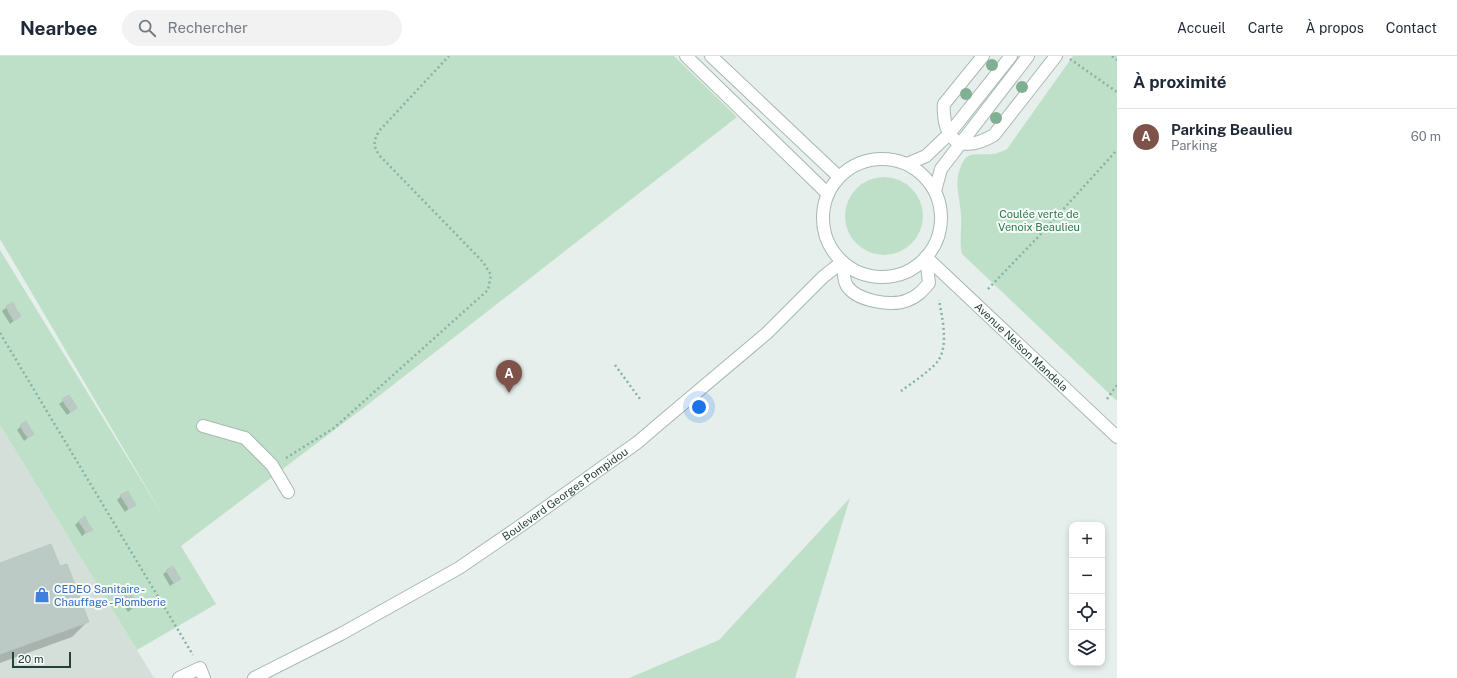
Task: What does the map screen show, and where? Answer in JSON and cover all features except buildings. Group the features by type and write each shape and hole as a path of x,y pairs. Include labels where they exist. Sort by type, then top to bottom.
{"street":[{"path":"686,56 828,194"},
{"path":"711,56 839,177"},
{"path":"982,56 944,104 943,111 949,134 961,143 972,144 984,142 994,135 1056,56"},
{"path":"907,164 926,156 949,134 1011,56"},
{"path":"935,191 940,169 1028,56"},
{"path":"878,159 893,160 907,164 924,175 935,191 941,208 940,226 936,243 926,257 912,269 894,276 876,277 858,272 842,262 833,252 827,240 823,213 828,194 839,177 850,168 864,162 878,159"},
{"path":"842,262 846,285 854,293 866,299 882,303 895,303 907,301 919,294 929,283 926,257"},
{"name":"Avenue Nelson Mandela","path":"926,257 1117,436"},
{"name":"Boulevard Georges Pompidou","path":"254,678 341,634 459,568 516,529 638,442 767,333 823,276 842,262"},
{"path":"202,426 245,438 272,466 288,492"},
{"path":"178,678 200,668 204,678"}],"path":[{"path":"272,466 334,428 488,290 491,275 483,262 380,156 374,141 379,131 449,56"},
{"path":"1112,56 1117,60"},
{"path":"1070,58 1117,92"},
{"path":"988,288 1038,237 1117,150"},
{"path":"901,391 917,380 938,361 943,346 944,324 939,300"},
{"path":"0,333 194,657"},
{"path":"615,365 640,399"},
{"path":"1107,399 1117,385"}],"shaded area":[{"path":"0,425 137,650 154,678 0,678"}],"green space":[{"path":"0,56 674,56 737,117 366,406 181,546 216,604 137,650 0,425 0,250 162,514 0,239"},
{"name":"Coulée verte de Venoix Beaulieu","path":"1073,56 1117,56 1117,401 962,254 961,249 961,210 957,185 963,162 968,156 971,155 994,154 1007,149"},
{"path":"884,177 899,180 912,188 920,201 923,216 920,231 912,244 899,252 884,255 869,252 856,244 848,231 845,216 848,201 856,188 869,180"},
{"path":"850,498 795,678 629,678 719,640"}],"place":[{"name":"Parking Beaulieu","path":"509,393"},
{"name":"CEDEO Sanitaire - Chauffage - Plomberie","path":"42,595"}]}
